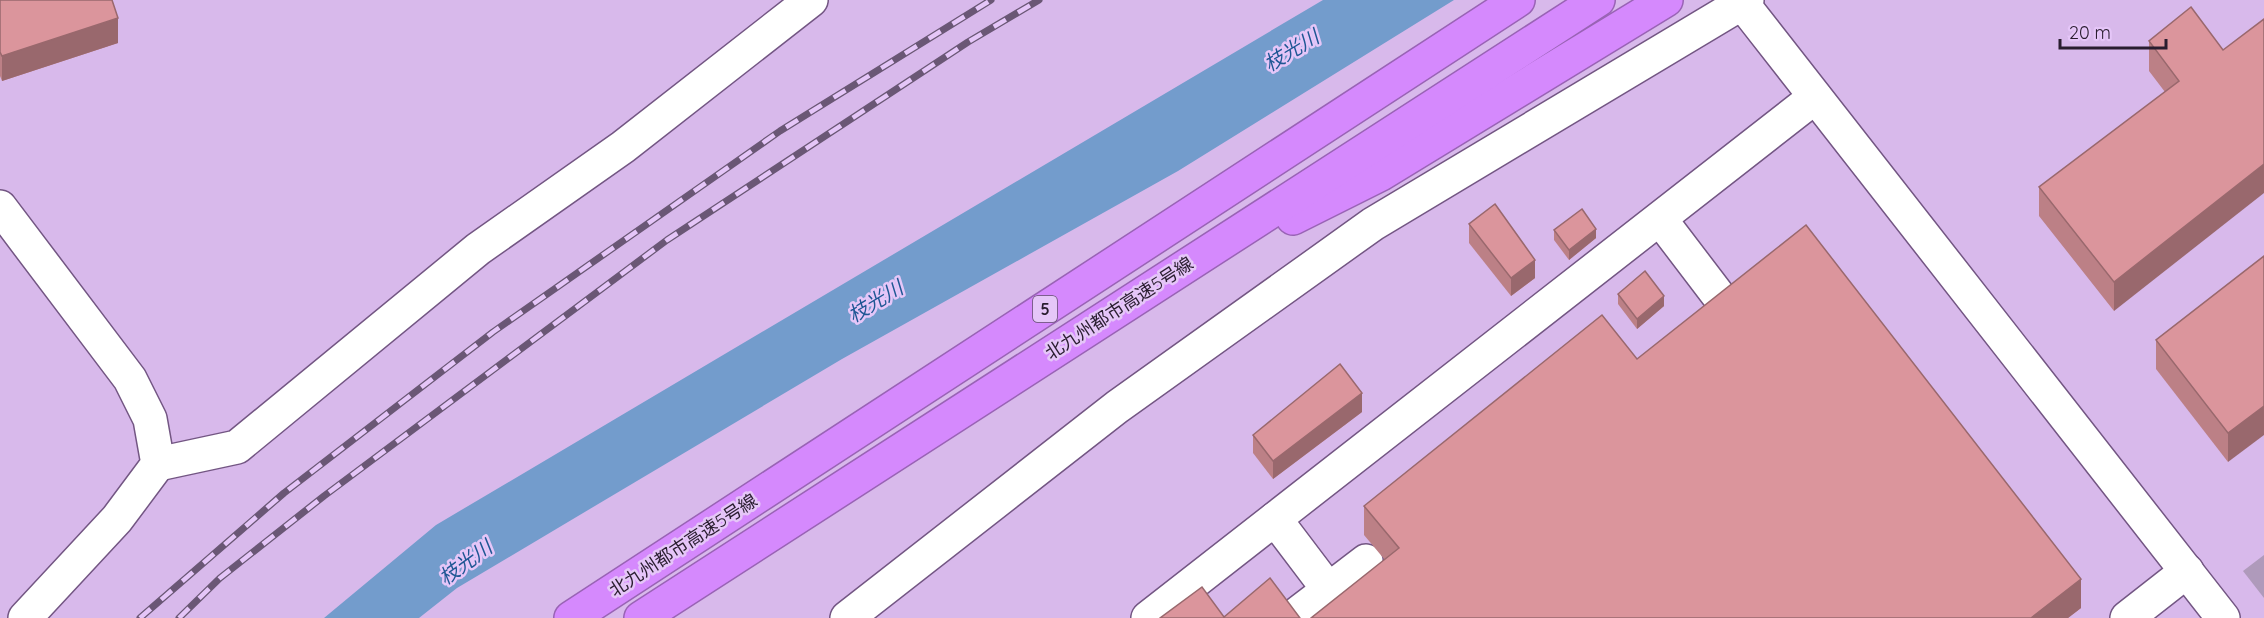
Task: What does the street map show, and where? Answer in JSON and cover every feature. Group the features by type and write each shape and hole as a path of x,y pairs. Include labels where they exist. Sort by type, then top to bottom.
{"highway":[{"name":"北九州都市高速5号線","path":"571,618 1518,0"},
{"name":"北九州都市高速5号線","path":"641,618 1598,0"},
{"path":"1157,284 1381,174 1666,0"}],"street":[{"path":"25,618 117,519 158,464 237,447 478,249 623,147 811,0"},
{"path":"863,613 1117,407 1372,224 1745,2 1815,97 2223,618"},
{"path":"1148,618 1815,97"},
{"path":"0,207 130,379 150,419 158,464"},
{"path":"1660,219 1724,303"},
{"path":"1275,519 1328,589"},
{"path":"1298,613 1366,561"},
{"path":"2127,618 2187,572"}],"shaded area":[{"path":"2264,555 2264,598 2243,571"}],"water":[{"name":"枝光川","path":"1323,0 1454,0 1178,171 842,359 457,588 419,618 324,618 436,525"}],"building":[{"path":"0,0 112,0 118,18 2,56 0,52"},
{"path":"2191,7 2223,50 2264,19 2264,164 2114,282 2039,187 2179,81 2149,41"},
{"path":"1495,204 1535,260 1511,278 1469,224"},
{"path":"1582,209 1596,229 1569,250 1554,230"},
{"path":"1806,225 2081,579 2031,618 1311,618 1399,548 1364,506 1602,315 1637,359"},
{"path":"2264,256 2264,406 2228,433 2156,340"},
{"path":"1645,271 1664,296 1637,319 1618,294"},
{"path":"1340,364 1362,393 1273,461 1253,435"},
{"path":"1270,578 1300,618 1160,618 1202,587 1224,617"}],"railway":[{"path":"140,618 284,493 493,332 780,131 991,0"},
{"path":"179,618 220,578 324,496 667,240 968,42 1039,0"}]}
